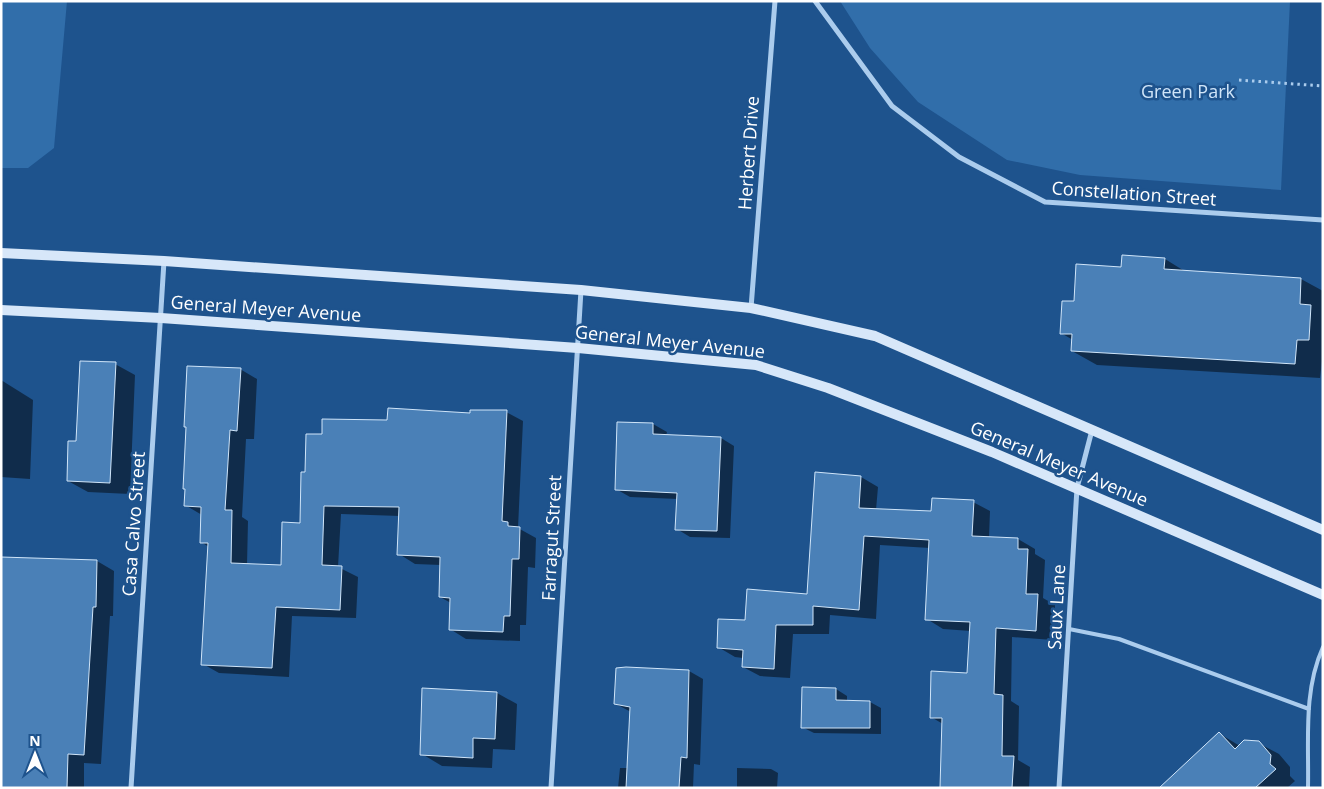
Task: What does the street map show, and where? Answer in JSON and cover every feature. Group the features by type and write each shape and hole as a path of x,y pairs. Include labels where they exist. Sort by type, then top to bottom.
{"main road":[{"path":"1,252 164,261 581,290 751,308 875,336 1323,530"},
{"name":"General Meyer Avenue","path":"1,310 161,318 578,348 756,365 828,388 1077,488 1323,595"}],"street":[{"name":"Herbert Drive","path":"751,308 775,1"},
{"name":"Constellation Street","path":"814,1 892,106 959,157 1045,202 1323,220"},
{"name":"Casa Calvo Street","path":"132,788 164,261"},
{"name":"Farragut Street","path":"551,788 581,290"},
{"name":"Saux Lane","path":"1059,788 1077,488 1093,429"}],"lane":[{"path":"1069,629 1119,639 1309,708"},
{"path":"1308,788 1309,695 1315,664 1323,647"}],"path":[{"path":"1239,80 1323,86"}],"green space":[{"path":"1,1 67,1 54,148 28,168 1,168"},
{"name":"Green Park","path":"840,1 1290,1 1281,190 1080,175 1007,160 918,102 870,48"}],"building":[{"path":"1122,255 1165,258 1164,269 1301,278 1300,304 1311,305 1309,340 1297,340 1295,364 1071,351 1072,334 1060,334 1062,301 1074,301 1076,264 1121,267"},
{"path":"80,361 116,362 110,483 67,481 68,441 76,441"},
{"path":"187,366 241,368 237,431 230,430 225,510 232,510 231,563 281,565 282,522 300,523 301,472 305,472 306,434 322,434 322,419 387,420 388,408 470,413 470,410 507,410 502,521 508,522 508,526 520,527 519,559 512,559 510,616 504,616 503,632 449,630 450,598 439,597 440,557 397,555 399,507 324,506 322,565 342,566 340,610 276,607 272,668 201,665 208,543 200,543 201,507 184,506 186,427 184,427"},
{"path":"617,422 653,423 653,434 721,437 717,531 675,530 677,493 615,490"},
{"path":"815,472 861,476 859,508 931,511 932,498 974,500 972,536 1018,538 1018,549 1028,549 1026,594 1038,594 1036,631 996,628 994,694 1003,695 1002,756 1014,756 1012,788 940,788 942,718 930,718 931,671 967,673 970,622 925,620 929,540 864,536 859,610 813,606 813,625 776,625 774,669 742,667 743,650 717,648 718,619 745,620 747,589 807,594"},
{"path":"1,557 97,560 96,607 93,607 84,755 68,754 67,788 1,788"},
{"path":"616,668 689,670 687,758 681,757 679,788 626,788 630,707 614,704"},
{"path":"802,687 836,688 836,700 870,701 870,728 801,728"},
{"path":"422,688 497,692 495,739 473,738 473,758 420,755"},
{"path":"1219,732 1235,749 1244,740 1259,741 1271,755 1270,764 1276,769 1255,788 1159,788"}]}
